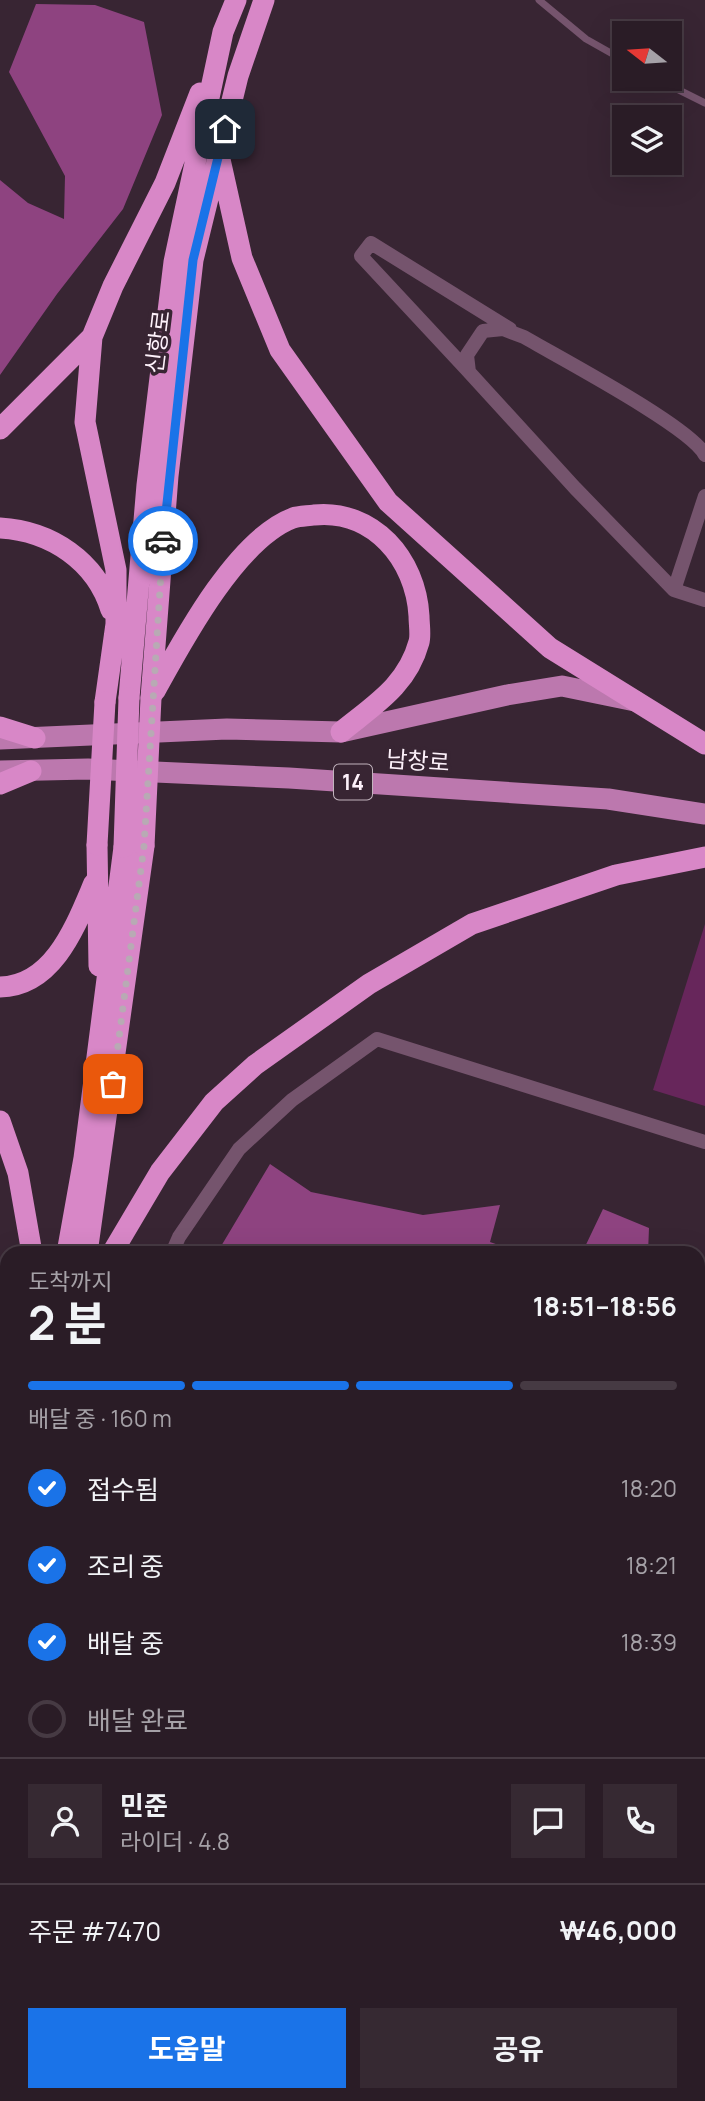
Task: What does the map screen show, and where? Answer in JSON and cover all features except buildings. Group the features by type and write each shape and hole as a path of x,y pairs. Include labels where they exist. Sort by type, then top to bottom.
{"highway":[{"name":"신항로","path":"134,846 130,698 148,485 174,262 223,32 236,0"},
{"name":"신항로","path":"134,846 151,698 168,477 193,260 238,76 264,0"},
{"path":"100,1038 97,845 105,702 116,624 116,570 86,422 92,337 113,286 165,183 223,32"},
{"path":"219,155 242,258 280,350 388,502 550,648 705,744"},
{"path":"0,429 92,337"},
{"path":"151,698 181,645 226,576 262,538 293,518 334,513 371,526 404,561 418,597 420,640 401,683 341,732"},
{"path":"0,528 45,538 72,553 95,573 116,624"},
{"path":"0,727 35,738"},
{"path":"0,784 31,771"},
{"path":"69,1246 100,1038 134,846"},
{"path":"88,1246 134,846"},
{"path":"116,1246 160,1172 214,1102 255,1065 369,984 472,924 616,875 705,857"},
{"path":"0,987 11,987 46,969 73,934 98,875"},
{"path":"0,1121 18,1173 31,1246"}],"main road":[{"path":"0,740 228,729 341,732 507,695 562,686 636,702"},
{"name":"남창로","path":"0,771 88,769 275,777 608,799 705,814"}],"street":[{"path":"705,455 700,446 674,425 371,243 361,256 575,488 674,590 705,600"},
{"path":"469,372 467,355 483,331 503,329 524,337"},
{"path":"674,590 705,496"},
{"path":"175,1246 239,1149 292,1100 377,1039 705,1142"}],"lane":[{"path":"539,0 586,39 612,54"},
{"path":"680,91 705,103"}],"shaded area":[{"path":"36,4 95,5 144,22 162,115 123,209 57,294 0,375 0,180 28,203 64,219 65,176 9,72"},
{"path":"705,924 705,1106 653,1090"},
{"path":"270,1164 311,1192 423,1215 500,1205 490,1242 501,1246 221,1246"},
{"path":"603,1209 649,1228 648,1246 585,1246"}],"way so far":[{"path":"113,1084 144,846 151,698 163,541"}],"route":[{"path":"163,541 193,260 225,129"}]}
